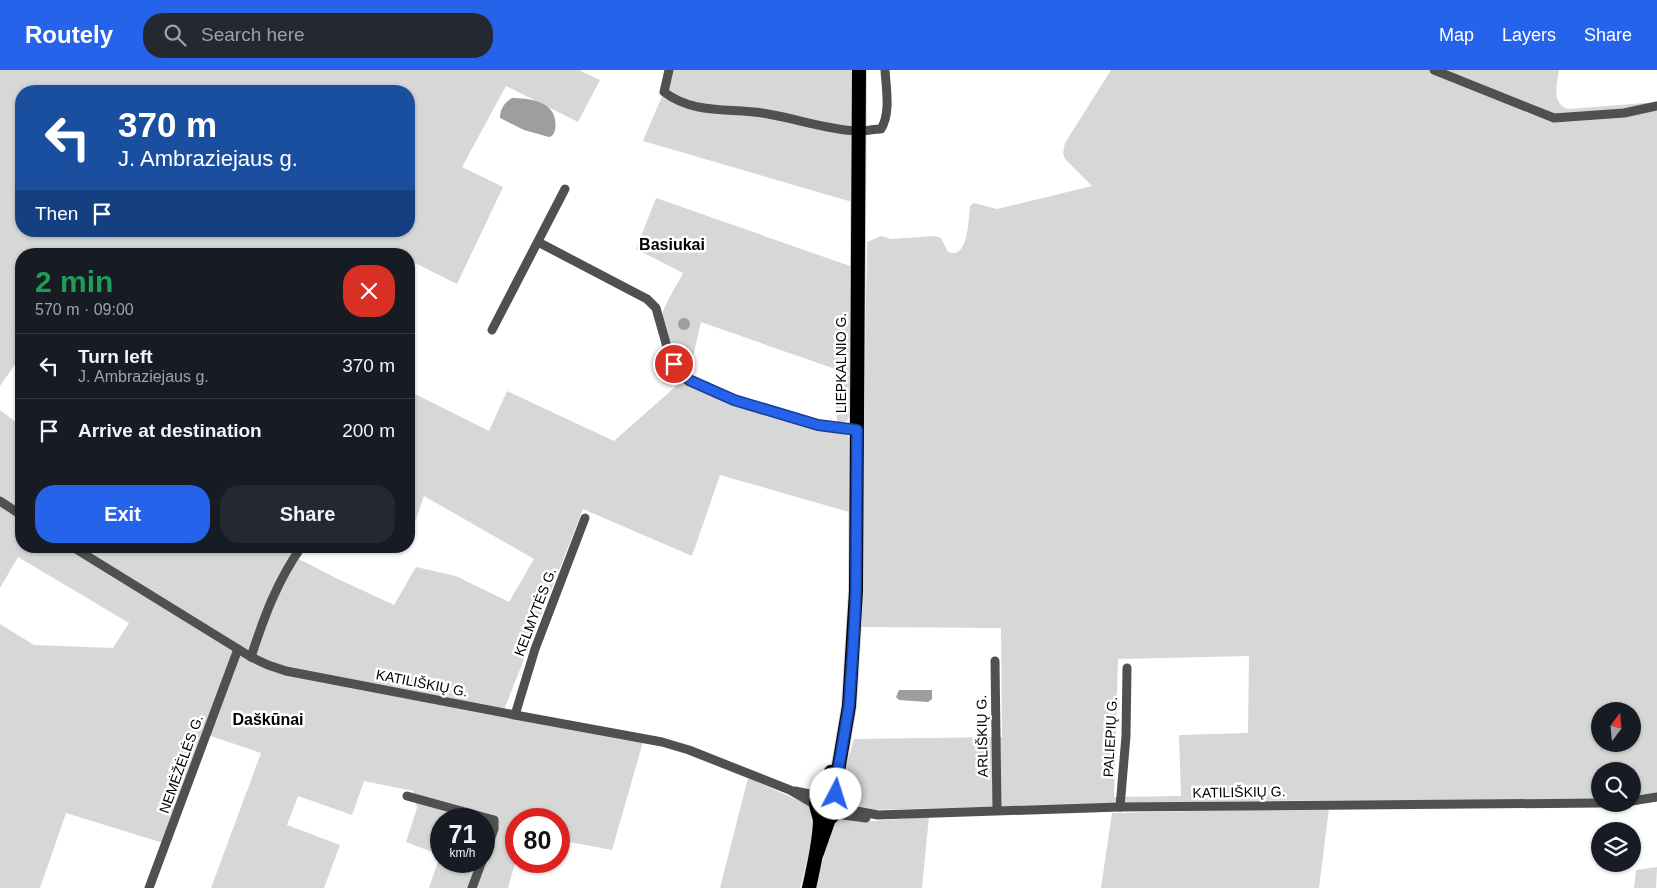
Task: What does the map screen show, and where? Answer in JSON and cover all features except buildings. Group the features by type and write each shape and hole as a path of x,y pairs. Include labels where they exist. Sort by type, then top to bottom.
{"highway":[{"name":"LIEPKALNIO G.","path":"809,888 828,804 836,783 849,706 856,591 859,70"}],"street":[{"path":"669,70 664,92 670,97 690,105 722,111 750,111 859,131 881,129 885,123 887,115 885,70"},
{"path":"1434,70 1554,118 1624,113 1657,106"},
{"path":"492,330 565,189"},
{"path":"538,242 652,303 656,308 669,354 674,364 689,380 734,400 794,419 818,425 857,430"},
{"path":"0,502 15,511"},
{"name":"KELMYTĖS G.","path":"515,715 535,649 585,518"},
{"name":"KATILIŠKIŲ G.","path":"82,553 251,657 268,665 286,671 662,742 689,750 864,818 878,815 1120,807 1591,803"},
{"path":"251,657 267,610 297,553"},
{"name":"NEMĖŽĖLĖS G.","path":"149,888 238,649"},
{"name":"ARLIŠKIŲ G.","path":"995,661 997,810"},
{"name":"PALIEPIŲ G.","path":"1120,807 1126,736 1127,668"},
{"path":"407,796 450,808"},
{"path":"1641,800 1657,797"},
{"name":"KATILIŠKIŲ G.","path":"828,804 878,815"},
{"path":"472,888 478,873"}],"shaded area":[{"path":"0,70 579,70 600,80 578,122 506,86 462,167 503,187 457,284 415,263 415,248 15,248 15,365 0,386"},
{"path":"673,70 853,70 852,202 643,141"},
{"path":"1111,70 1559,70 1556,87 1557,98 1568,109 1657,102 1657,794 1641,797 1641,762 1591,762 1591,799 1240,801 868,810 850,805 843,796 840,777 854,739 1002,737 1001,628 861,627 867,242 881,236 891,239 935,236 941,238 948,252 955,253 964,245 968,229 970,206 974,203 997,209 1092,186 1065,159 1063,153 1065,143","holes":["1249,656 1248,733 1179,735 1181,796 1114,797 1118,659"]},
{"path":"512,98 539,102 550,109 556,124 552,136 549,137 524,130 500,118 503,106"},
{"path":"656,198 850,266 851,411 847,421 837,424 835,369 701,322 689,374 670,345 663,319 663,312 669,298 683,273 636,249"},
{"path":"684,318 690,324 684,330 678,324"},
{"path":"683,380 847,434 851,442 849,512 720,475 692,556 583,509 504,710 288,668 268,662 89,553 292,553 291,555 336,578 394,605 416,567 456,576 509,602 534,559 424,496 415,522 415,394 489,431 507,391 614,441"},
{"path":"0,410 15,421 15,507 0,497"},
{"path":"0,506 15,515 15,553 75,553 251,661 643,742 612,850 570,842 570,808 505,808 505,873 512,873 508,888 429,888 434,873 495,873 495,808 430,808 430,851 406,842 417,808 413,791 364,781 352,815 298,796 287,825 340,845 324,888 211,888 261,753 205,734 163,843 66,813 40,888 0,888 0,624 34,645 113,648 129,623 18,557 0,588"},
{"path":"899,690 932,690 932,699 928,702 899,700 896,697"},
{"path":"748,778 811,806 817,821 800,888 720,888"},
{"path":"1329,808 1319,888 1101,888 1112,813"},
{"path":"929,817 922,888 816,888 827,840 835,819 843,818 859,822"},
{"path":"1657,867 1656,888 1634,888 1636,872 1641,872 1641,869"}],"district":[{"name":"Basiukai","path":"672,244"},
{"name":"Daškūnai","path":"268,719"}],"route":[{"path":"674,364 689,380 734,400 818,425 857,430 854,632 849,706 836,783 836,794"}]}
